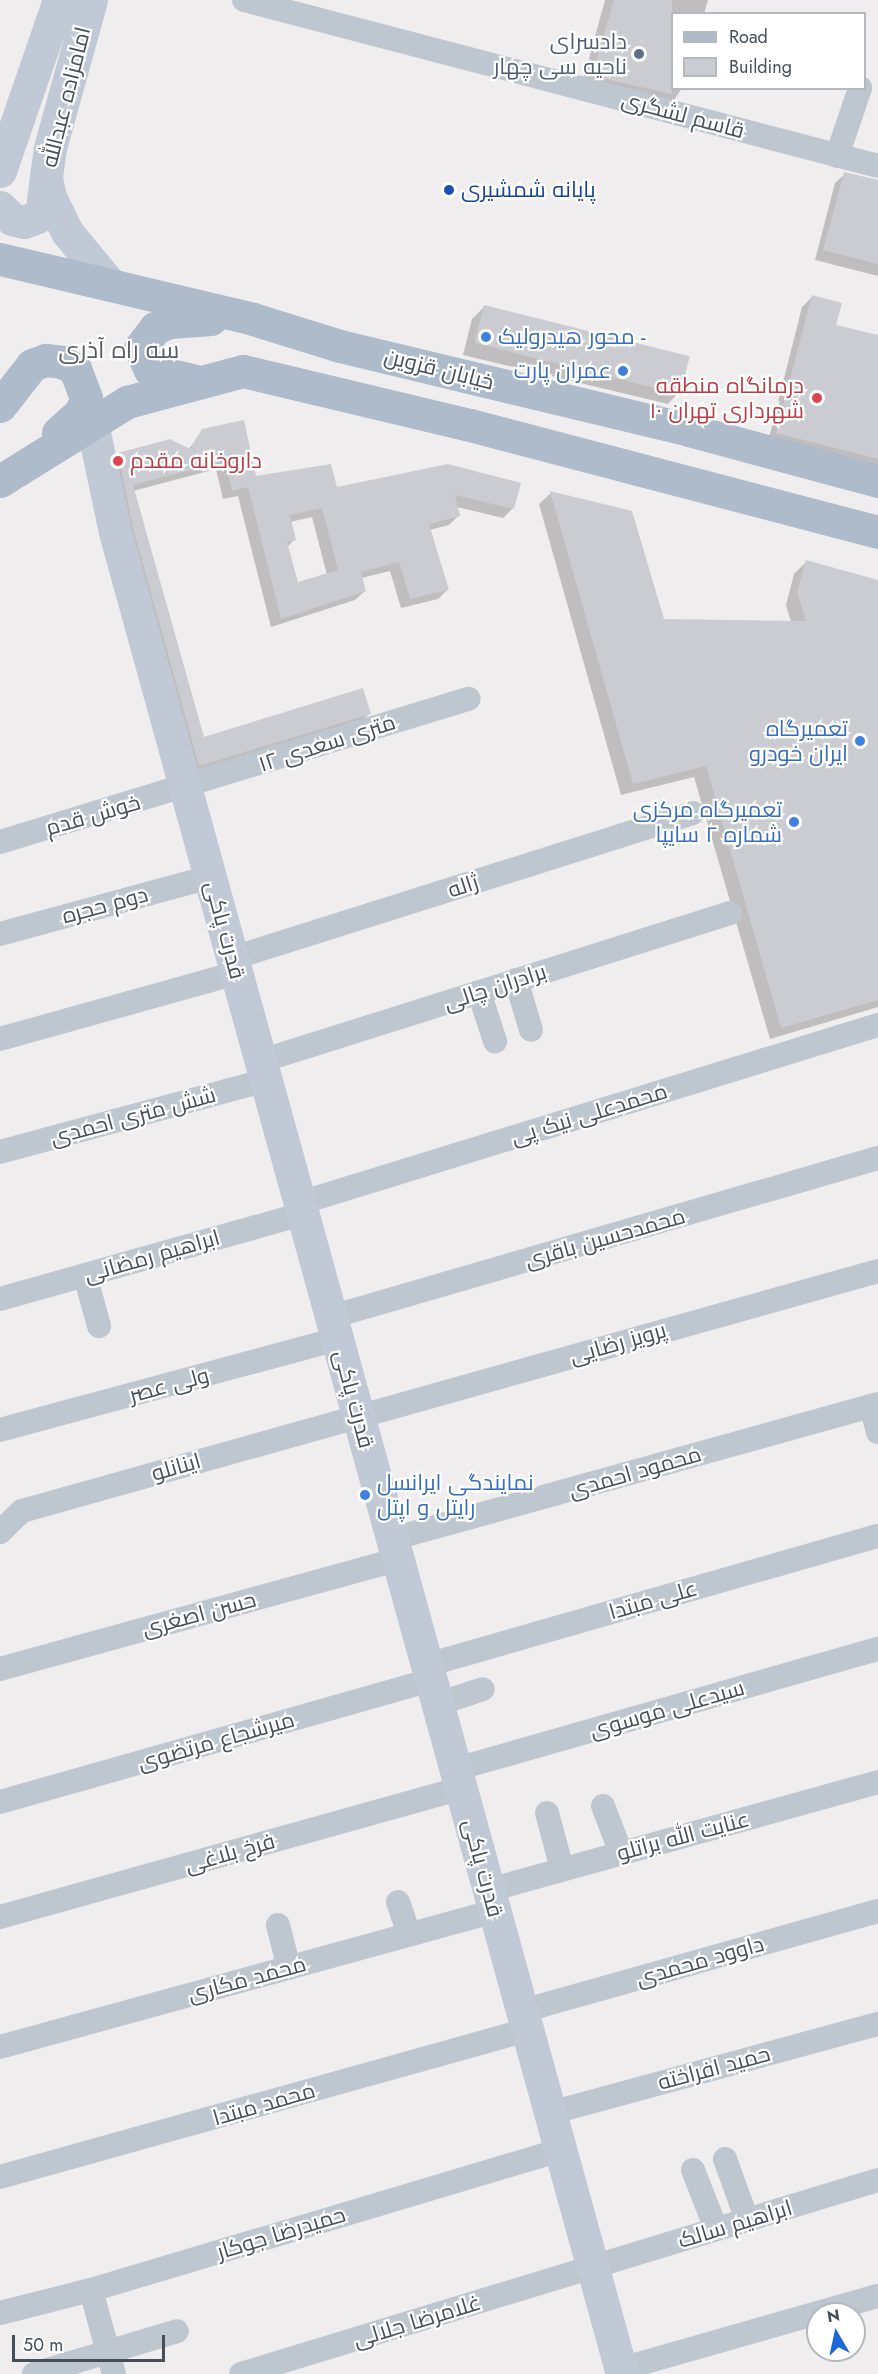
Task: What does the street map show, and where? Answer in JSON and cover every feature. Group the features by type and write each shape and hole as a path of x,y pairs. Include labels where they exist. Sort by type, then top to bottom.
{"main road":[{"name":"خیابان قزوین","path":"0,259 253,319 450,372 689,430 878,480"},
{"path":"198,382 150,370 143,361 140,348 144,338 170,322 253,319"},
{"path":"0,406 32,365 46,360 75,369 83,382 86,398 81,412 28,461 0,481"},
{"name":"خیابان قزوین","path":"28,461 127,402 243,371 439,417 878,532"},
{"path":"439,417 450,372"}],"street":[{"name":"امامزاده عبدالله","path":"0,171 59,0"},
{"name":"امامزاده عبدالله","path":"91,0 50,148 46,178 50,197 67,232 109,284"},
{"name":"قاسم لشگری","path":"244,0 878,166"},
{"path":"837,156 861,90"},
{"path":"0,207 12,219 24,222 37,217 42,209 46,178"},
{"name":"قدرت پاکی","path":"92,423 116,532 621,2372"},
{"name":"۱۲ متری سعدی","path":"186,788 469,699"},
{"name":"خوش قدم","path":"0,842 186,788"},
{"name":"ژاله","path":"0,1039 235,966 693,813"},
{"name":"دوم حجره","path":"0,934 210,877"},
{"name":"برادران چالی","path":"264,1070 479,992 730,913"},
{"path":"516,980 531,1030"},
{"path":"479,992 495,1041"},
{"name":"محمدعلی نیک پی","path":"301,1208 878,1025"},
{"name":"شش متری احمدی","path":"0,1152 264,1070"},
{"name":"محمدحسین باقری","path":"334,1328 878,1158"},
{"name":"ابراهیم رمضانی","path":"0,1299 301,1208"},
{"name":"پرویز رضایی","path":"358,1415 878,1271"},
{"path":"85,1275 99,1326"},
{"name":"ولی عصر","path":"0,1430 334,1328"},
{"path":"875,1405 878,1432"},
{"name":"محمود احمدی","path":"395,1549 875,1405"},
{"name":"اینانلو","path":"0,1532 21,1512 358,1415"},
{"name":"علی مبتدا","path":"432,1683 878,1536"},
{"name":"حسن اصغری","path":"0,1669 395,1549"},
{"name":"سیدعلی موسوی","path":"458,1779 878,1649"},
{"path":"432,1683 483,1689"},
{"name":"میرشجاع مرتضوی","path":"0,1802 432,1683"},
{"name":"فرخ بلاغی","path":"0,1917 458,1779"},
{"name":"عنایت الله براتلو","path":"492,1900 562,1869 878,1782"},
{"path":"603,1806 621,1853"},
{"path":"547,1813 562,1869"},
{"name":"محمد مکاری","path":"0,2046 409,1934 492,1900"},
{"path":"398,1902 409,1934"},
{"name":"داوود محمدی","path":"525,2021 878,1911"},
{"path":"278,1925 289,1968"},
{"name":"محمد مبتدا","path":"0,2177 525,2021"},
{"name":"حمید افراخته","path":"550,2113 878,2024"},
{"name":"حمیدرضا جوکار","path":"0,2313 91,2290 560,2150"},
{"path":"725,2159 747,2220"},
{"path":"693,2170 716,2229"},
{"name":"ابراهیم سالک","path":"592,2267 878,2180"},
{"name":"غلامرضا جلالی","path":"241,2374 592,2267"},
{"path":"91,2290 112,2363"},
{"path":"621,2372 878,2296"},
{"path":"34,2374 112,2363 177,2331"}],"building":[{"path":"614,0 672,0 672,94 592,76"},
{"path":"844,172 878,180 878,264 823,250"},
{"path":"812,295 842,303 836,325 878,335 878,459 776,433"},
{"path":"484,305 690,356 680,394 475,343"},
{"path":"244,420 256,476 331,464 337,487 448,464 521,483 514,509 455,495 460,516 429,524 449,590 410,599 399,562 361,572 366,591 281,619 248,487 232,491 225,461 133,485 204,737 363,688 371,714 199,766 133,528 118,453 170,439 190,449 202,429","holes":["322,508 338,570 298,582 287,542 296,540 290,515"]},
{"name":"تعمیرگاه مرکزی شماره ۲ سایپا","path":"550,491 632,511 664,619 806,621 797,592 806,560 878,580 878,1000 781,1028 706,766 633,784"}],"place":[{"name":"دادسرای ناحیه سی چهار","path":"639,54"},
{"name":"پایانه شمشیری","path":"449,190"},
{"name":"محور هیدرولیک -","path":"486,337"},
{"name":"عمران پارت","path":"623,371"},
{"name":"درمانگاه منطقه ۱۰ شهرداری تهران","path":"817,398"},
{"name":"داروخانه مقدم","path":"118,461"},
{"name":"تعمیرگاه ایران خودرو","path":"860,741"},
{"name":"تعمیرگاه مرکزی شماره ۲ سایپا","path":"794,822"},
{"name":"نمایندگی ایرانسل رایتل و اپتل","path":"365,1495"}],"district":[{"name":"سه راه آذری","path":"119,350"}]}
